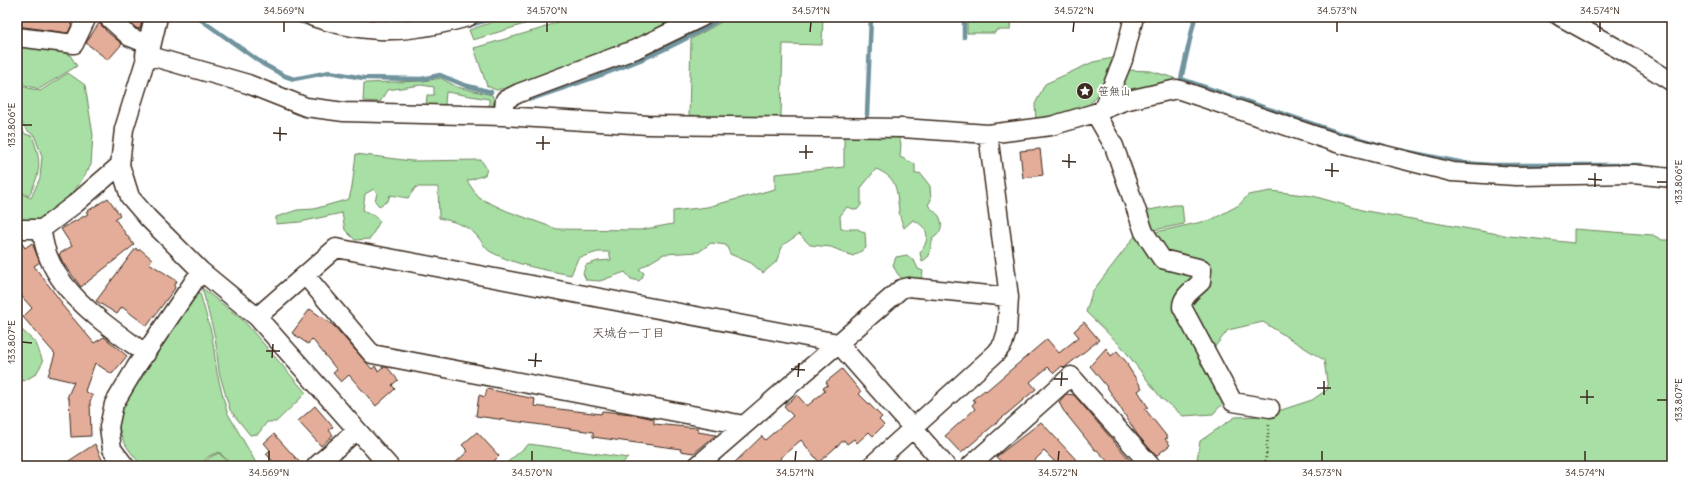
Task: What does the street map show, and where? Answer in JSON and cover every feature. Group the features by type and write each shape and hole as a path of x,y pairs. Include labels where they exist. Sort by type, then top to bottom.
{"street":[{"path":"17,37 74,44 87,17"},
{"path":"108,17 130,37 149,50 248,84 306,106 344,112 503,116 648,125 902,128 988,134 1051,126 1099,111 1124,101 1177,90 1337,142 1452,172 1516,176 1633,174 1672,178"},
{"path":"156,17 149,50 124,129 120,165 130,197 148,218 201,271 257,317 356,431 389,466"},
{"path":"313,17 347,27 389,31 436,26 468,17"},
{"path":"503,116 505,100 519,93 636,49 702,17"},
{"path":"1134,17 1123,60 1099,111 1114,146 1144,232 1162,259 1202,270 1201,282 1184,297 1182,307 1233,402 1270,408"},
{"path":"1561,17 1633,57 1672,82"},
{"path":"871,466 996,353 1003,344 1007,331 1009,297 988,134"},
{"path":"17,229 42,229 75,204 120,165"},
{"path":"42,229 43,243 51,263 71,294 110,328 146,354"},
{"path":"257,317 336,248 838,343 946,466"},
{"path":"125,466 112,449 109,427 114,404 201,271"},
{"path":"305,275 372,354 744,425"},
{"path":"697,466 901,289 908,287 1009,297"},
{"path":"970,466 1071,376 1151,466"},
{"path":"316,466 356,431"}],"path":[{"path":"1265,466 1270,408"}],"green space":[{"path":"508,17 547,17 473,40 469,30"},
{"path":"570,17 692,17 669,30 511,87 496,90 487,86 474,48 540,29"},
{"path":"730,17 823,17 822,45 783,44 781,116 769,119 694,118 694,115 689,116 691,39"},
{"path":"967,17 1011,17 1010,30 996,30 995,33 967,33"},
{"path":"17,44 53,49 70,55 77,66 39,89 17,83"},
{"path":"1113,58 1100,89 1089,105 1072,113 1036,121 1035,104 1045,84 1093,62"},
{"path":"1128,70 1151,71 1174,78 1173,85 1149,87 1125,94 1119,87"},
{"path":"68,73 85,85 93,135 91,165 78,186 49,217 17,227 17,192 31,198 40,178 42,156 34,135 23,126 20,120 17,106 17,85 40,91"},
{"path":"441,78 457,87 492,95 494,99 493,107 489,107 489,99 446,92 445,104 434,107 426,106 427,95 434,95 434,87 421,85 387,90 380,102 363,101 364,83 424,81"},
{"path":"17,119 25,134 32,136 39,160 38,173 29,196 17,190"},
{"path":"844,134 898,135 901,144 900,157 915,164 915,174 920,173 930,186 931,200 928,205 941,219 941,228 938,234 933,238 929,256 922,262 920,253 926,243 927,234 919,223 913,220 904,228 895,185 888,176 876,169 861,188 861,205 857,210 847,207 840,216 841,229 858,229 865,233 866,248 853,256 831,247 810,245 799,234 783,245 776,262 763,273 751,263 730,254 726,245 711,243 699,252 664,254 639,269 644,273 639,281 631,279 625,272 600,281 586,280 583,273 586,265 598,261 611,260 609,252 598,252 578,258 571,275 530,266 500,257 487,249 477,236 469,229 460,224 439,218 438,187 416,187 408,198 390,195 388,201 379,206 375,201 377,193 374,189 365,194 363,210 373,215 380,221 370,239 355,240 345,230 342,213 300,222 276,224 276,217 297,210 314,209 349,199 356,154 412,161 481,160 487,169 485,175 467,181 479,198 507,211 557,229 640,230 673,224 673,211 707,207 775,189 775,174 844,167"},
{"path":"1271,191 1313,196 1366,211 1510,236 1574,243 1574,229 1653,235 1662,240 1672,240 1672,466 1196,466 1200,441 1235,417 1263,416 1312,400 1328,389 1324,360 1263,322 1228,330 1210,353 1186,308 1206,283 1167,254 1151,233 1211,220 1239,205 1248,195"},
{"path":"1174,205 1182,205 1184,224 1149,231 1140,212"},
{"path":"1138,232 1198,273 1180,296 1227,399 1213,414 1183,416 1161,398 1122,347 1086,312 1092,292"},
{"path":"907,255 915,262 918,269 923,271 922,277 916,282 904,280 897,273 893,265 896,257"},
{"path":"202,288 243,320 306,393 276,422 267,422 258,434 250,435 230,410 219,372 215,337"},
{"path":"199,290 212,335 217,373 227,412 255,461 256,466 233,466 219,452 209,456 199,466 142,466 131,453 123,440 119,426 121,409"},
{"path":"17,330 22,330 36,343 43,362 36,374 24,381 17,378"},
{"path":"529,444 628,458 619,466 503,466"},
{"path":"219,453 231,466 201,466 210,457"}],"building":[{"path":"17,17 70,17 70,20 73,22 68,33 17,26"},
{"path":"124,17 143,17 140,29 136,28"},
{"path":"99,23 122,44 108,60 86,43"},
{"path":"1040,149 1043,175 1023,178 1020,151"},
{"path":"108,198 120,215 115,219 134,245 81,287 63,263 59,254 72,246 61,229 88,214 86,212"},
{"path":"17,240 20,240 25,248 32,243 40,262 34,266 62,303 61,304 94,343 104,337 127,356 112,374 95,363 85,391 93,396 90,401 91,436 71,437 69,399 67,398 74,382 48,376 55,354 23,317 32,308 17,291"},
{"path":"136,248 138,251 140,249 152,259 149,263 177,281 174,286 175,288 147,326 122,307 117,314 96,301"},
{"path":"310,309 334,326 372,369 375,366 378,371 383,367 387,367 398,380 392,385 395,389 376,406 349,375 341,382 333,373 337,370 312,339 308,344 292,333"},
{"path":"1084,322 1099,340 1064,368 1062,366 1054,373 1048,367 1030,382 1036,389 961,453 945,436 975,409 972,405 975,402 973,399 985,390 986,391 1047,339 1059,353 1079,337 1074,331"},
{"path":"1106,348 1111,356 1117,351 1128,364 1127,365 1142,388 1138,391 1148,407 1145,409 1168,438 1165,439 1170,445 1156,456 1137,434 1107,387 1090,366"},
{"path":"842,369 861,392 859,394 882,417 879,420 884,425 873,436 869,432 857,443 854,439 847,444 844,440 819,462 801,440 780,458 787,466 731,466 762,436 765,440 793,416 784,406 797,395 807,406 825,391 823,388 828,385 826,382"},
{"path":"487,389 535,399 534,406 601,414 602,411 632,414 654,419 654,424 698,428 698,432 716,435 694,453 680,451 681,449 593,437 593,432 476,416 479,395 485,397"},
{"path":"1066,394 1074,395 1135,466 1112,466 1097,450 1095,450 1063,410 1059,402"},
{"path":"315,406 333,427 329,430 333,435 321,446 298,421"},
{"path":"1041,422 1082,466 1059,466 1044,451 1029,466 1006,466 996,457"},
{"path":"477,432 499,456 489,466 452,466 468,451 462,445"},
{"path":"274,434 303,466 278,466 266,454 270,450 264,443"},
{"path":"95,444 105,466 61,466"}],"waterway":[{"path":"197,17 263,64 285,76 294,79 330,72 363,78 422,79 440,75 464,85 491,92"},
{"path":"292,17 299,21 313,25"},
{"path":"467,26 497,17"},
{"path":"531,99 606,73 654,54 701,31 723,17"},
{"path":"867,115 871,17"},
{"path":"964,17 964,37"},
{"path":"1195,17 1181,79 1342,134 1384,146"},
{"path":"1544,17 1560,26"},
{"path":"1662,17 1672,24"},
{"path":"1399,150 1464,163 1491,165 1640,165"}],"place":[{"name":"笹無山","path":"1085,91"}],"district":[{"name":"天城台一丁目","path":"628,332"}]}
